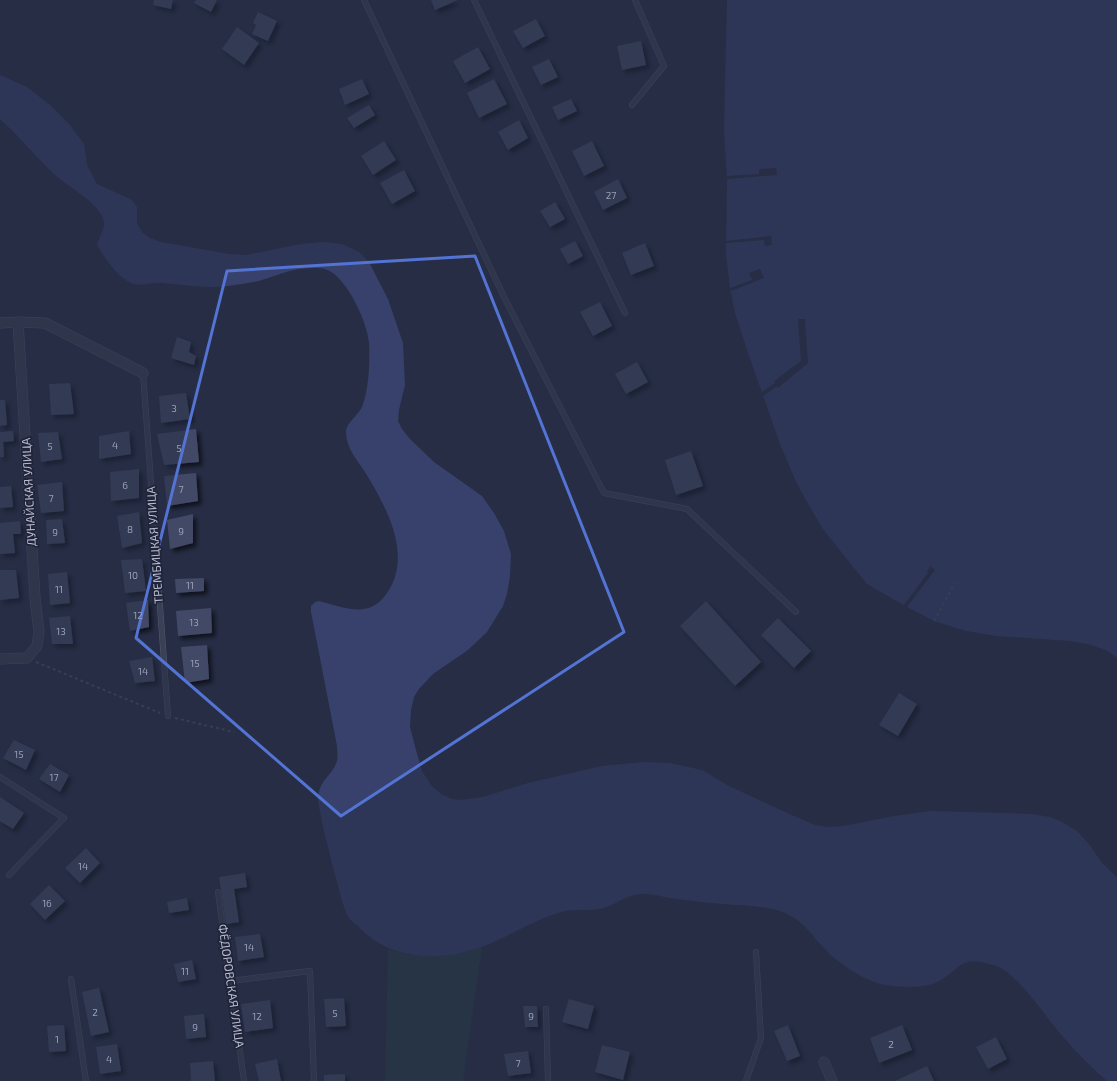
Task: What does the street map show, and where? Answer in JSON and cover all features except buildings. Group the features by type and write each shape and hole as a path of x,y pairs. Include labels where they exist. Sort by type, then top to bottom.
{"street":[{"name":"ДУНАЙСКАЯ УЛИЦА","path":"18,322 35,598 39,632 37,646 27,658"},
{"path":"0,323 45,323 143,373"},
{"path":"0,659 27,658"},
{"path":"824,1062 832,1081"}],"lane":[{"path":"364,0 504,298 604,493 687,510 796,612"},
{"path":"474,0 625,314"},
{"path":"632,105 664,66 635,0"},
{"name":"ТРЕМБИЦКАЯ УЛИЦА","path":"143,373 168,716"},
{"path":"0,777 64,818 9,875"},
{"name":"ФЁДОРОВСКАЯ УЛИЦА","path":"218,892 244,1081"},
{"path":"746,1081 761,1038 756,952"},
{"path":"230,981 310,971 314,1081"},
{"path":"71,979 86,1081"},
{"path":"546,1009 548,1081"}],"path":[{"path":"934,621 955,584"},
{"path":"27,658 168,716 234,732"}],"highlighted area":[{"path":"475,256 624,632 341,816 136,638 227,271"}],"shaded area":[{"path":"482,947 463,1081 385,1081 388,949 411,955 435,956"}],"water":[{"path":"727,0 1117,0 1117,658 1106,650 1088,644 1070,641 997,636 966,631 934,621 867,584 822,528 797,484 780,444 735,313 730,288 726,254 727,179 724,131"},
{"path":"0,75 27,87 50,105 70,125 84,144 87,165 97,184 132,200 137,207 137,223 142,232 150,238 161,242 229,254 246,255 301,244 324,242 342,244 359,252 369,262 388,299 403,343 405,385 398,421 410,439 434,462 482,496 504,531 511,554 507,594 503,606 487,632 468,650 433,674 419,689 414,697 411,710 410,727 422,771 431,785 441,794 452,799 461,800 483,797 528,783 602,766 644,762 670,763 702,770 729,786 785,812 815,825 828,827 844,826 894,816 930,811 1032,814 1050,817 1062,822 1077,831 1089,844 1102,863 1117,877 1117,1081 1107,1081 1090,1066 1064,1038 1025,989 1008,973 999,967 974,961 963,964 945,978 933,984 906,987 878,983 861,976 844,966 836,960 799,922 789,915 774,909 757,906 717,904 649,894 638,894 603,908 593,910 572,910 551,915 481,947 449,955 432,956 400,952 371,938 349,918 347,914 341,898 325,836 318,801 320,788 337,761 337,746 311,612 311,606 315,602 319,601 348,609 366,609 374,605 382,599 389,590 395,575 398,560 397,545 387,514 365,472 352,454 346,438 348,425 359,412 363,404 368,382 368,334 357,305 346,286 333,273 322,268 294,270 254,282 218,287 200,287 168,283 139,285 126,280 112,267 97,245 104,228 104,220 98,210 87,199 59,179 0,119"}],"pier":[{"path":"776,168 777,175 727,179 727,176 759,174 759,169"},
{"path":"771,236 772,245 765,246 764,240 726,243 726,241"},
{"path":"760,269 764,278 731,291 730,288 752,280 749,273"},
{"path":"798,319 805,319 808,363 778,388 777,386 763,396 762,392 801,361"},
{"path":"930,566 935,570 907,607 904,605 928,573 927,572"}]}
